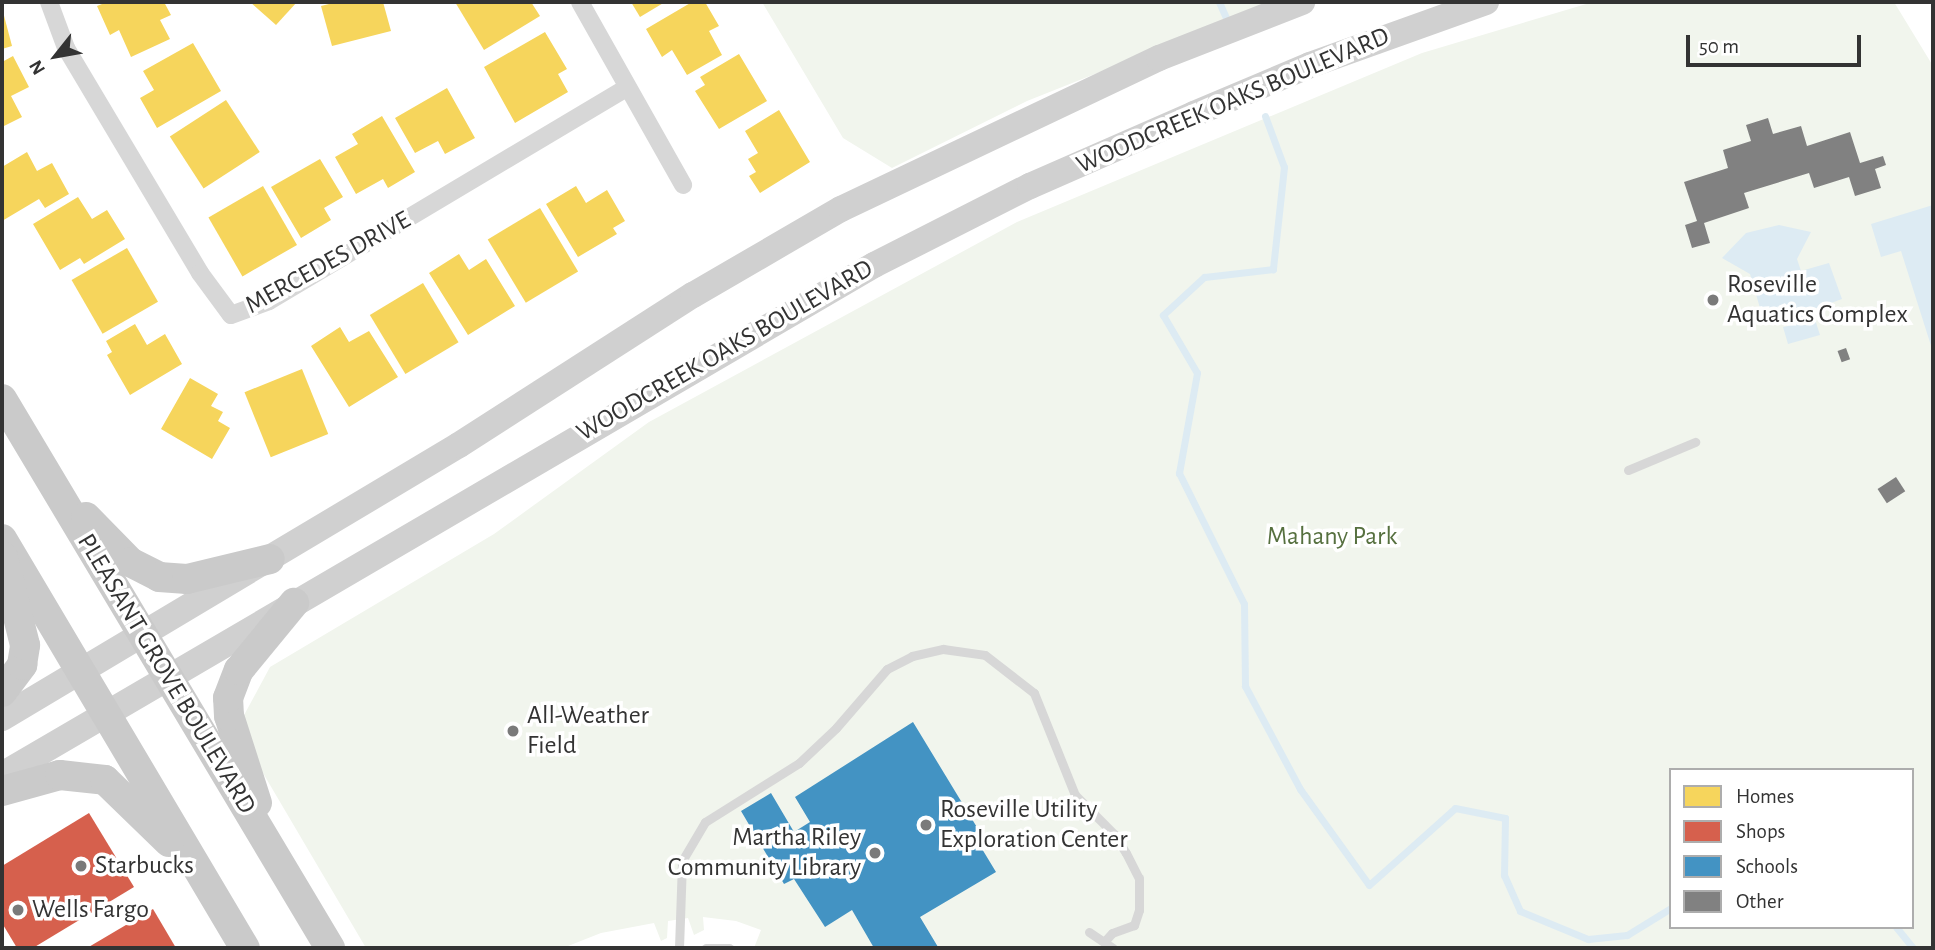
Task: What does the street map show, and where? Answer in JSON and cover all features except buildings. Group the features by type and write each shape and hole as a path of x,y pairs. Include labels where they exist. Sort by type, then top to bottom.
{"main road":[{"path":"2,718 459,445 693,295 841,209 1159,58 1302,2"},
{"name":"WOODCREEK OAKS BOULEVARD","path":"2,775 874,265 1030,186 1194,114 1323,60 1486,2"},
{"name":"PLEASANT GROVE BOULEVARD","path":"2,400 330,948"},
{"path":"49,480 122,555 148,573 187,579 270,559"},
{"path":"2,539 245,948"},
{"path":"2,553 25,645 22,664 2,692"},
{"path":"274,854 229,716 228,698 239,670 294,603"},
{"path":"2,792 60,775 105,780 199,871"}],"street":[{"name":"MERCEDES DRIVE","path":"49,2 73,59 200,273 231,315 269,302 627,88"},
{"path":"580,2 683,184"}],"lane":[{"path":"1628,470 1695,442"},
{"path":"678,948 682,861 705,822 811,753 887,669 912,656 943,649 985,655 1034,693 1074,795 1114,834 1126,853 1139,878 1139,910 1134,925 1112,933 1104,942"},
{"path":"1089,932 1113,948"},
{"path":"706,948 729,948"}],"green space":[{"path":"762,2 1276,2 1027,101 892,168 843,138"},
{"name":"Mahany Park","path":"1593,2 1894,2 1933,66 1933,948 754,948 761,930 736,921 703,917 704,930 694,935 688,918 668,921 667,938 661,941 654,923 601,933 563,948 366,948 250,751 243,717 270,667 494,534 649,422 1017,222 1422,53"}],"shaded area":[{"path":"1933,205 1933,352 1901,251 1881,257 1871,224"},
{"path":"1779,225 1811,232 1797,259 1801,271 1829,263 1842,299 1812,310 1820,335 1788,344 1783,327 1798,324 1796,316 1765,325 1750,274 1722,258 1746,233"}],"waterway":[{"path":"1219,2 1226,18"},
{"path":"1265,116 1284,167 1273,269 1204,277 1163,315 1197,373 1179,473 1244,604 1245,686 1300,789 1369,885 1455,808 1505,818 1504,875 1520,911 1588,939 1627,935 1669,909"},
{"path":"1898,929 1913,948"}],"place":[{"name":"Roseville Aquatics Complex","path":"1713,300"},
{"name":"All-Weather Field","path":"513,731"},
{"name":"Roseville Utility Exploration Center","path":"926,825"},
{"name":"Martha Riley Community Library","path":"875,853"},
{"name":"Starbucks","path":"81,866"},
{"name":"Wells Fargo","path":"18,910"}]}
